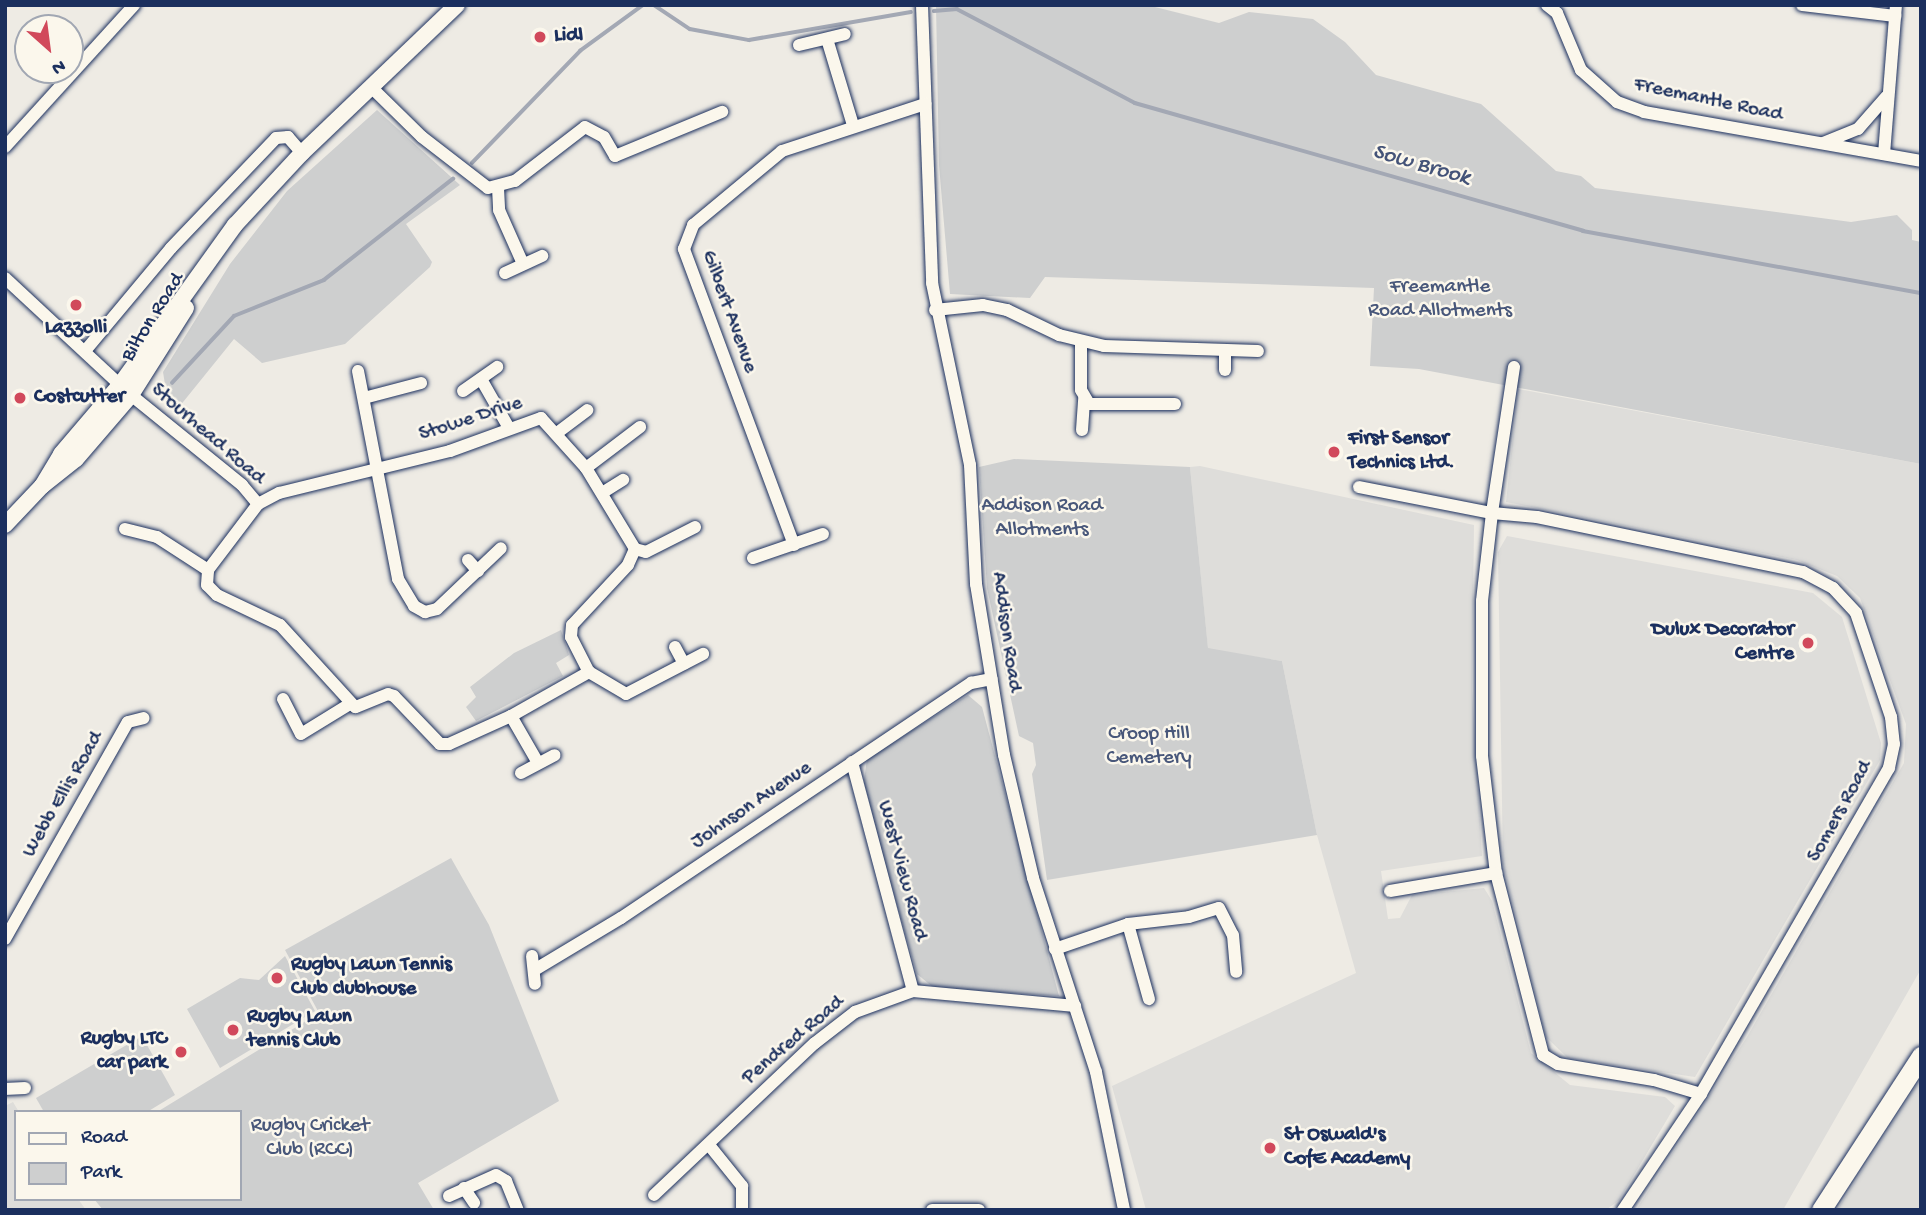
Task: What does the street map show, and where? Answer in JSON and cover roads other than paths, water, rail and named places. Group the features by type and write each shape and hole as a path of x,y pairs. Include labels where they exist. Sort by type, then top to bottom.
{"highway":[{"path":"1821,1210 1921,1056"}],"main road":[{"name":"Bilton Road","path":"5,525 42,486 76,459 126,390 235,225 302,153 457,5"},
{"name":"Bilton Road","path":"42,486 61,454 126,390"}],"street":[{"path":"5,147 134,5"},
{"name":"Addison Road","path":"922,5 935,310 970,465 976,584 1004,755 1055,950 1096,1072 1124,1210"},
{"path":"1802,5 1895,11 1878,153"},
{"name":"Freemantle Road","path":"1554,8 1581,70 1617,102 1644,111 1921,161"},
{"path":"799,45 845,34"},
{"path":"827,38 853,125"},
{"path":"372,87 481,186 498,188 515,181 585,127 604,137 615,156 722,111"},
{"path":"1822,143 1858,129 1886,97"},
{"name":"Gilbert Avenue","path":"794,545 684,249 694,225 767,160 853,125 925,104"},
{"name":"Bilton Road","path":"85,351 171,248 276,138 288,136 302,153"},
{"path":"498,188 499,210 523,264"},
{"path":"505,273 542,256"},
{"name":"Stourhead Road","path":"6,278 126,390 242,485 258,505"},
{"path":"935,310 983,305 1006,310 1081,342 1258,351"},
{"path":"1081,342 1084,398 1082,430"},
{"path":"1225,351 1225,370"},
{"path":"463,390 496,367"},
{"path":"1514,367 1482,601 1482,756 1496,873 1543,1055 1558,1064 1654,1080 1701,1094"},
{"path":"358,371 380,467 398,579 414,606 425,612 437,609 501,548"},
{"path":"481,379 509,428"},
{"path":"364,398 421,383"},
{"path":"1084,398 1095,406 1175,404"},
{"path":"557,433 587,410"},
{"name":"Stowe Drive","path":"258,505 299,485 450,451 541,418 586,468 635,549"},
{"path":"586,468 640,427"},
{"path":"602,493 623,480"},
{"name":"Somers Road","path":"1359,488 1492,513 1544,519 1803,572 1833,588 1856,613 1867,641 1891,717 1894,744 1889,768 1701,1094 1623,1210"},
{"path":"258,505 208,570 210,590 280,625 350,704 363,706 387,694 394,696 444,744 511,716 589,672"},
{"path":"695,527 646,552 635,549 628,565 572,625 571,637 589,672 626,694 703,654"},
{"path":"125,529 156,537 208,570"},
{"path":"753,558 823,534"},
{"path":"468,560 478,571"},
{"path":"675,647 684,664"},
{"name":"Johnson Avenue","path":"535,984 534,962 621,918 971,683 992,679"},
{"path":"283,699 301,734 350,704"},
{"path":"511,716 538,763"},
{"name":"Webb Ellis Road","path":"5,939 128,722 144,718"},
{"path":"520,773 555,755"},
{"name":"West View Road","path":"852,761 913,991"},
{"path":"1390,891 1496,873"},
{"path":"1055,950 1128,924 1189,917 1219,908 1233,935 1236,972"},
{"path":"1128,924 1149,999"},
{"name":"Pendred Road","path":"654,1195 838,1024 878,1002 913,991 1075,1006"},
{"path":"5,1089 25,1088"},
{"path":"709,1145 742,1186 742,1210"},
{"path":"449,1196 496,1175 506,1181 518,1210"},
{"path":"464,1188 474,1203"},
{"path":"932,1210 979,1210"}],"waterway":[{"path":"472,163 580,51 643,5"},
{"name":"Sow Brook","path":"654,5 690,29 749,40 911,12"},
{"name":"Sow Brook","path":"934,11 957,9 1135,103 1583,231 1921,293"},
{"path":"172,383 234,316 324,280 453,179"}],"place":[{"name":"Lidl","path":"540,37"},
{"name":"Lazzolli","path":"76,305"},
{"name":"Costcutter","path":"20,398"},
{"name":"First Sensor Technics Ltd.","path":"1334,452"},
{"name":"Dulux Decorator Centre","path":"1808,643"},
{"name":"Rugby Lawn Tennis Club clubhouse","path":"277,978"},
{"name":"Rugby Lawn tennis Club","path":"233,1030"},
{"name":"Rugby LTC car park","path":"181,1052"},
{"name":"St Oswald's CofE Academy","path":"1270,1148"}],"park label":[{"name":"Freemantle Road Allotments","path":"1440,300"},
{"name":"Addison Road Allotments","path":"1042,519"},
{"name":"Croop Hill Cemetery","path":"1149,747"},
{"name":"Rugby Cricket Club (RCC)","path":"310,1139"}]}
